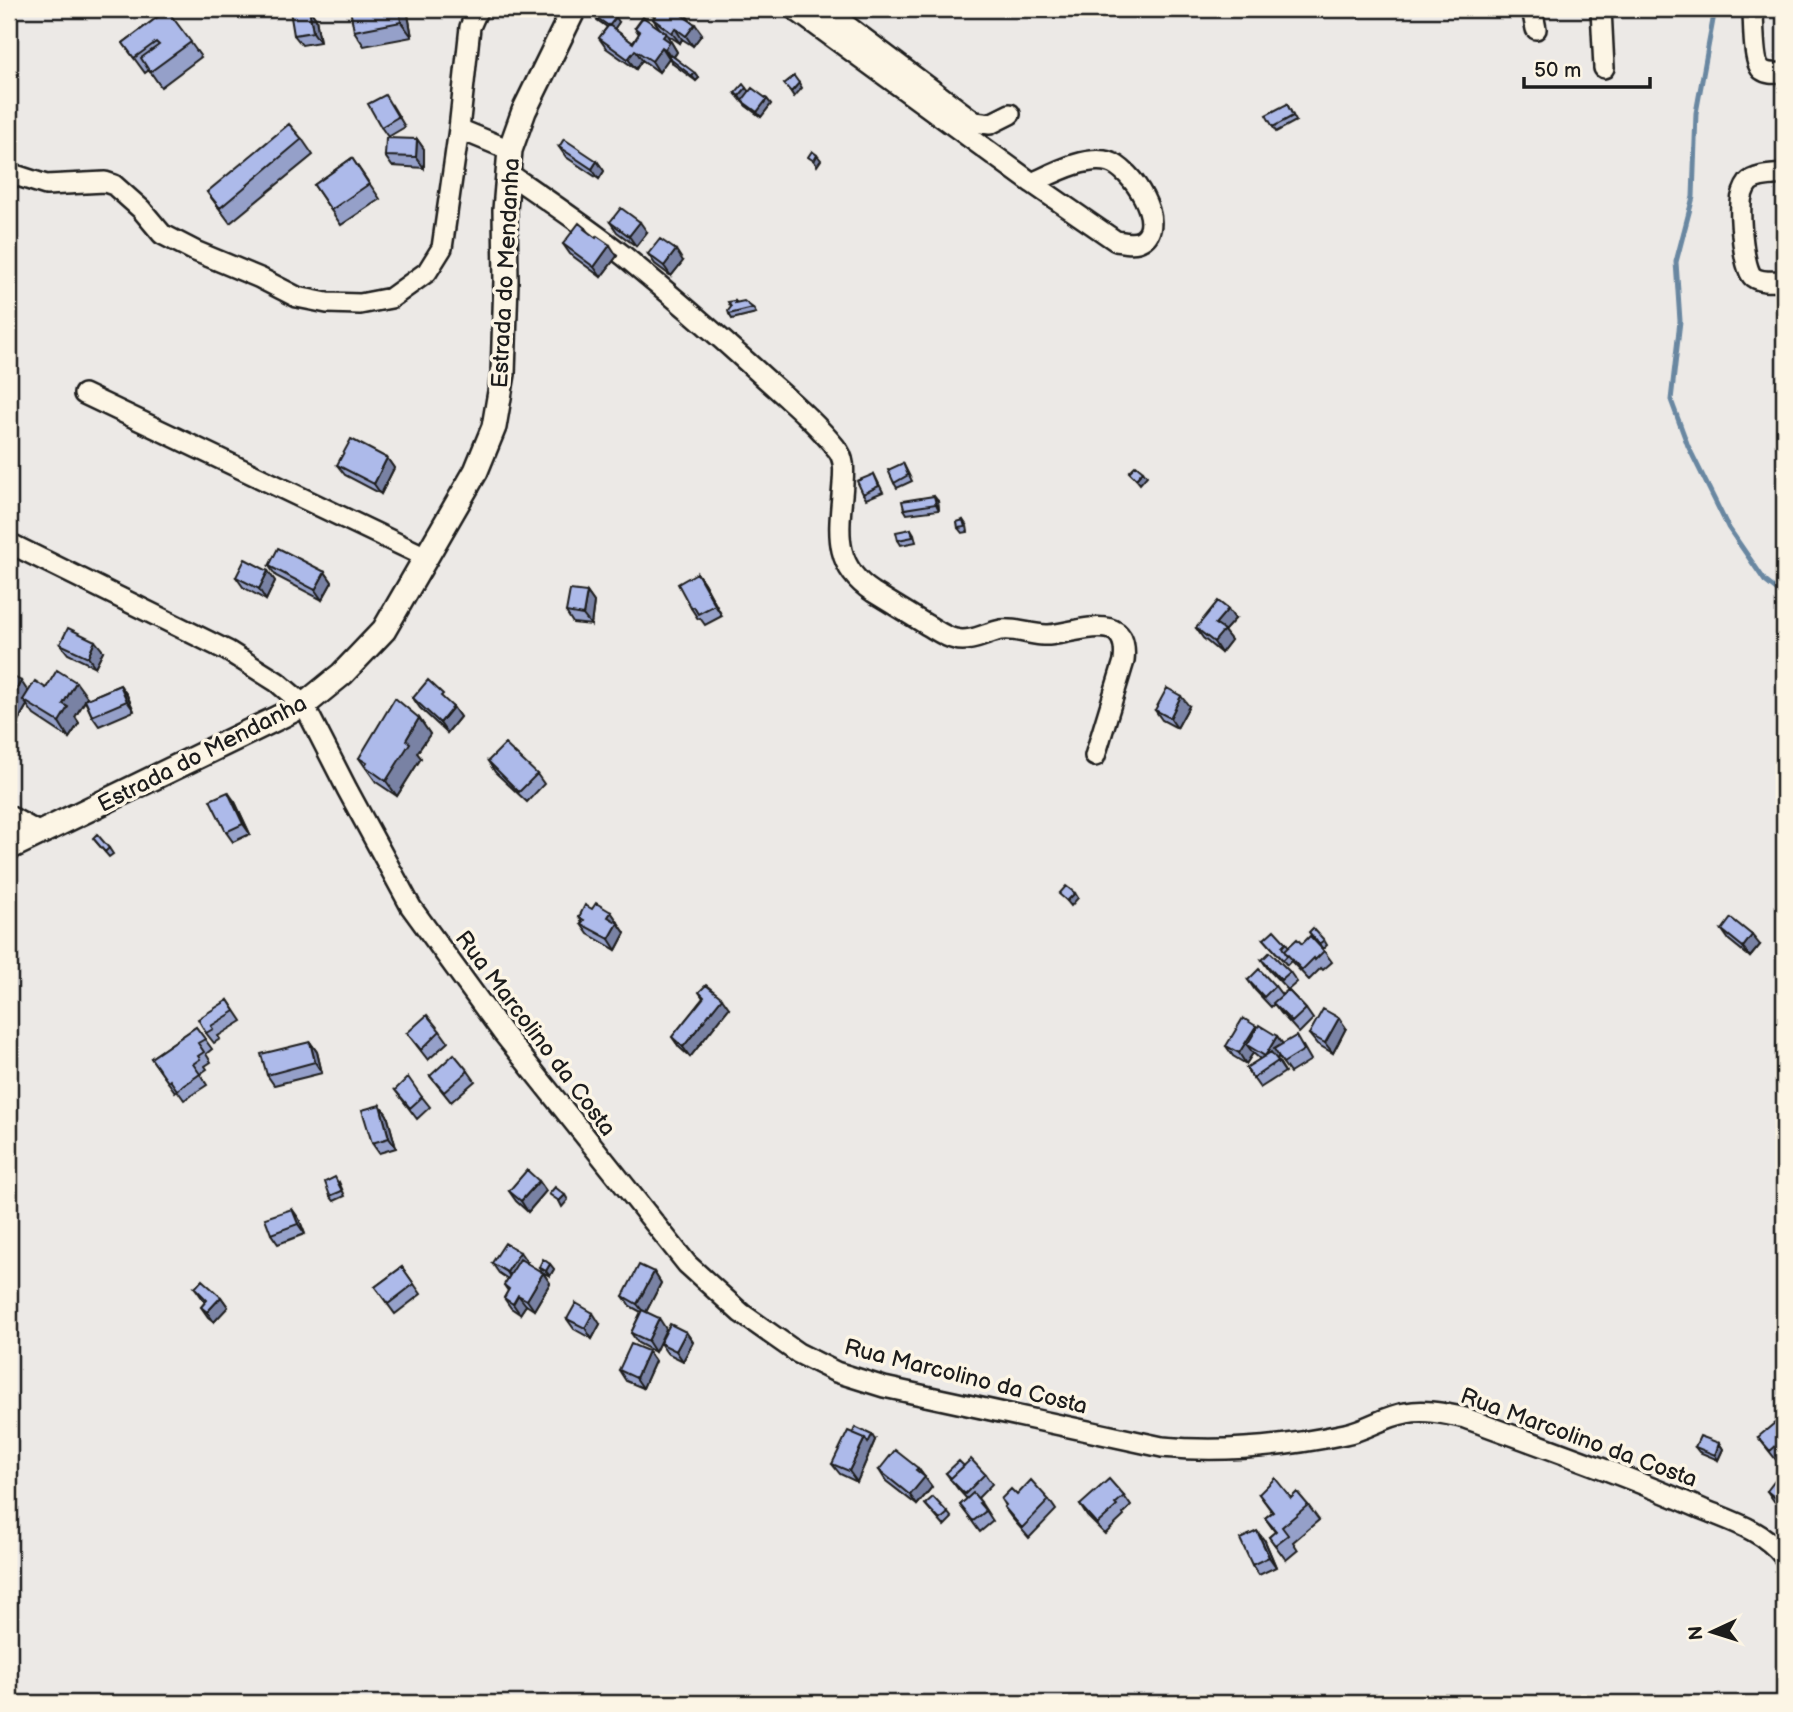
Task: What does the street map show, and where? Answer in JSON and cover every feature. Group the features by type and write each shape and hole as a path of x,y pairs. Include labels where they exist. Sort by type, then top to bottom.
{"main road":[{"name":"Estrada do Mendanha","path":"9,848 304,705 342,674 384,630 476,471 494,427 503,374 505,210 510,150 530,100 574,9"}],"street":[{"path":"9,173 46,185 105,182 114,184 141,209 162,234 297,297 327,303 360,304 391,298 427,271 442,248 470,27 478,9"},
{"path":"794,9 1032,183 1116,241 1129,243 1142,240 1149,232 1150,218 1145,198 1124,170 1109,162 1092,161 1074,165 1032,183"},
{"path":"825,9 975,122 990,124 1010,114"},
{"path":"1532,9 1536,29"},
{"path":"1601,9 1604,68"},
{"path":"1755,9 1753,14 1757,64 1763,71 1772,74 1784,73"},
{"path":"459,129 510,150"},
{"path":"508,173 623,255 720,337 809,418 838,449 844,470 841,550 849,570 860,584 955,639 968,640 1002,630 1049,635 1092,627 1107,628 1119,635 1125,648 1124,660 1095,756"},
{"path":"1784,174 1754,179 1744,191 1741,202 1747,271 1761,280 1784,281"},
{"path":"84,394 426,557"},
{"path":"9,543 228,651 277,682 304,705"},
{"name":"Rua Marcolino da Costa","path":"304,705 411,907 502,1032 687,1265 741,1313 798,1353 836,1372 884,1387 1162,1447 1192,1450 1294,1444 1349,1433 1407,1412 1437,1412 1465,1418 1663,1491 1754,1531 1777,1548 1784,1557"},
{"path":"9,816 40,833"}],"building":[{"path":"309,9 313,32 294,35 290,11"},
{"path":"350,9 399,9 401,22 354,31"},
{"path":"597,9 604,9 616,17 609,26 593,15"},
{"path":"661,9 679,9 685,14 683,16 695,24 686,36 675,28 672,33 653,19"},
{"path":"167,10 191,42 150,72 141,58 159,45 156,42 134,58 123,43"},
{"path":"643,17 666,33 663,37 670,42 665,49 662,47 652,61 635,50 628,59 599,38 609,25 633,43 640,32 635,28"},
{"path":"671,55 695,73 692,76 669,58"},
{"path":"794,76 799,83 791,92 784,84"},
{"path":"743,84 746,88 739,96 735,93"},
{"path":"752,88 767,99 757,112 742,101"},
{"path":"385,95 398,117 381,127 368,104"},
{"path":"1287,104 1293,116 1273,127 1266,115"},
{"path":"289,124 302,139 220,208 207,192"},
{"path":"386,138 417,139 416,157 385,156"},
{"path":"564,139 597,161 592,169 559,147"},
{"path":"812,151 817,155 814,161 808,157"},
{"path":"352,158 369,184 331,210 314,185"},
{"path":"621,208 640,222 629,236 610,222"},
{"path":"579,223 596,238 597,236 610,245 594,267 563,244"},
{"path":"660,239 676,250 664,266 648,254"},
{"path":"744,301 753,308 729,314 731,307 728,302"},
{"path":"351,439 387,458 374,484 337,465"},
{"path":"903,463 908,475 894,483 888,470"},
{"path":"1136,465 1143,471 1136,479 1129,472"},
{"path":"874,474 879,486 863,494 857,481"},
{"path":"934,496 936,504 904,509 902,501"},
{"path":"963,520 965,527 958,528 957,522"},
{"path":"911,529 913,537 898,540 896,532"},
{"path":"278,548 325,572 315,590 269,566"},
{"path":"245,559 268,571 259,589 236,577"},
{"path":"697,573 715,605 698,614 694,607 691,608 678,584"},
{"path":"570,590 587,592 583,615 566,612"},
{"path":"1218,601 1228,609 1215,624 1224,630 1214,642 1196,628"},
{"path":"68,628 95,641 88,657 60,644"},
{"path":"57,670 76,682 63,704 68,707 59,722 23,700 35,681 46,688"},
{"path":"9,674 21,681 9,702"},
{"path":"428,680 453,707 440,723 413,698"},
{"path":"120,685 127,701 92,716 85,700"},
{"path":"1167,688 1181,696 1170,718 1155,710"},
{"path":"395,698 419,718 406,740 410,743 386,781 365,766 367,763 359,758"},
{"path":"505,744 537,774 519,792 488,761"},
{"path":"228,792 243,824 226,832 210,800"},
{"path":"97,834 109,848 105,852 93,838"},
{"path":"1066,886 1075,893 1067,901 1059,894"},
{"path":"596,903 611,912 608,917 618,923 609,939 581,924 584,920 579,917 585,905 592,909"},
{"path":"1731,918 1752,935 1743,947 1722,930"},
{"path":"1313,928 1324,940 1319,944 1309,932"},
{"path":"1274,930 1286,943 1282,947 1287,956 1283,960 1264,939"},
{"path":"1310,936 1324,951 1302,970 1284,951 1297,939 1302,944"},
{"path":"1270,952 1290,972 1281,980 1262,960"},
{"path":"1259,969 1275,986 1264,997 1248,980"},
{"path":"706,985 722,998 683,1047 672,1037 704,997 699,992"},
{"path":"1288,990 1306,1009 1292,1022 1273,1003"},
{"path":"228,1000 235,1011 211,1026 213,1029 206,1033 198,1019"},
{"path":"1323,1009 1339,1018 1325,1043 1309,1034"},
{"path":"427,1015 440,1031 421,1050 407,1033"},
{"path":"1243,1018 1256,1026 1239,1053 1226,1046"},
{"path":"1259,1025 1277,1036 1265,1056 1247,1045"},
{"path":"196,1027 205,1039 198,1043 204,1052 193,1064 200,1074 177,1090 151,1058"},
{"path":"1296,1036 1304,1050 1283,1063 1274,1049"},
{"path":"310,1042 315,1062 267,1075 261,1054"},
{"path":"1271,1052 1278,1061 1253,1078 1246,1068"},
{"path":"454,1054 468,1071 444,1092 430,1076"},
{"path":"408,1077 422,1097 410,1108 395,1090"},
{"path":"380,1105 389,1138 372,1143 362,1110"},
{"path":"527,1170 539,1181 521,1201 509,1191"},
{"path":"335,1177 342,1191 330,1196 325,1182"},
{"path":"555,1187 565,1195 559,1201 549,1194"},
{"path":"292,1209 298,1224 271,1234 265,1218"},
{"path":"505,1243 520,1252 507,1272 492,1263"},
{"path":"520,1259 543,1273 527,1300 518,1295 513,1304 504,1298 509,1289 504,1285"},
{"path":"543,1259 550,1264 546,1271 539,1267"},
{"path":"639,1265 654,1272 637,1304 623,1296"},
{"path":"402,1267 414,1284 388,1304 375,1287"},
{"path":"202,1280 221,1297 207,1312 201,1307 207,1300 195,1288"},
{"path":"576,1303 593,1313 585,1328 567,1319"},
{"path":"642,1310 659,1318 648,1341 631,1333"},
{"path":"670,1324 686,1332 676,1351 660,1343"},
{"path":"631,1344 648,1351 636,1378 619,1370"},
{"path":"1776,1422 1784,1431 1784,1439 1770,1451 1758,1437"},
{"path":"855,1427 872,1435 868,1443 865,1438 853,1433"},
{"path":"848,1431 865,1438 849,1471 832,1464"},
{"path":"1700,1436 1719,1443 1715,1455 1695,1447"},
{"path":"895,1450 925,1477 910,1495 879,1470"},
{"path":"971,1459 985,1474 965,1494 950,1479"},
{"path":"959,1461 964,1466 951,1478 946,1473"},
{"path":"1275,1478 1291,1498 1297,1492 1308,1505 1282,1527 1288,1535 1275,1545 1269,1537 1276,1531 1265,1518 1273,1512 1259,1494"},
{"path":"1777,1478 1784,1484 1784,1505 1767,1491"},
{"path":"1109,1479 1124,1496 1097,1524 1080,1505"},
{"path":"1031,1480 1049,1500 1022,1528 1004,1507 1006,1505 1001,1499 1011,1489 1017,1495"},
{"path":"973,1493 986,1511 973,1521 960,1505"},
{"path":"933,1497 948,1513 940,1520 925,1504"},
{"path":"1257,1531 1269,1557 1252,1565 1240,1539"}],"waterway":[{"path":"1715,9 1696,113 1693,197 1676,262 1680,321 1671,400 1688,446 1728,527 1765,581 1784,596"}]}
